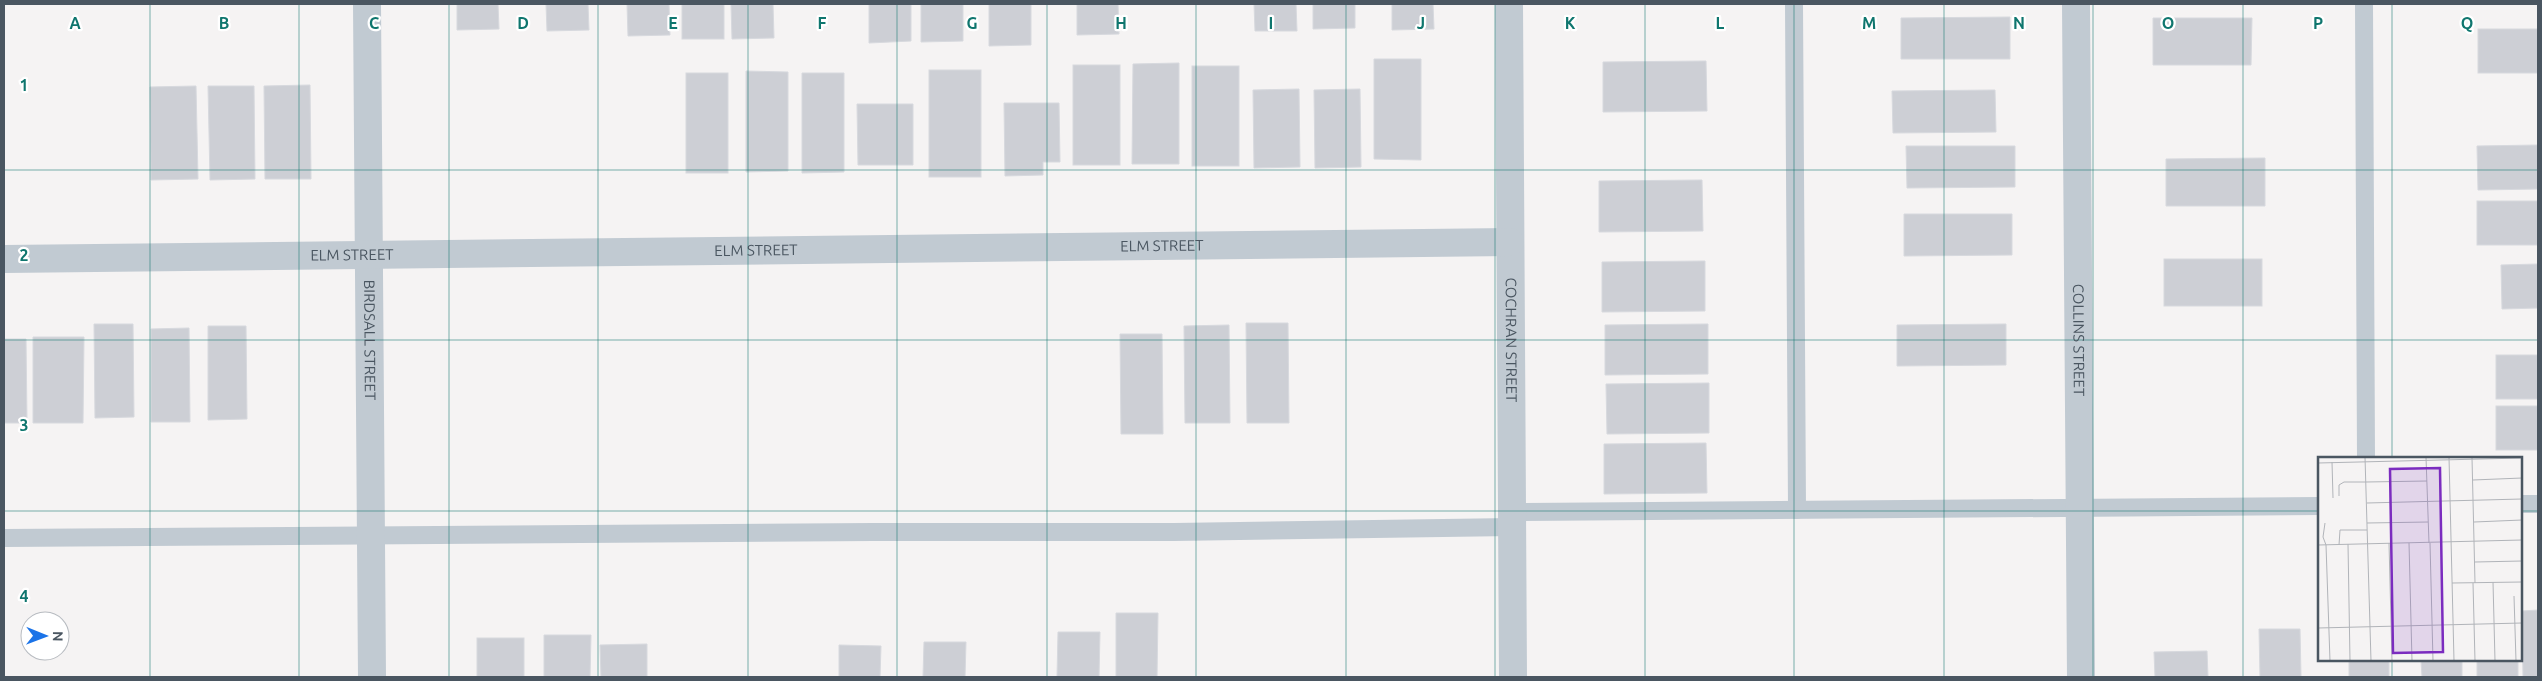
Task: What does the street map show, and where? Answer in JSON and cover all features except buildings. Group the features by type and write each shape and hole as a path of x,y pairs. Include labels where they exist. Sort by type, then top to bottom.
{"street":[{"name":"BIRDSALL STREET","path":"367,4 372,677"},
{"name":"COCHRAN STREET","path":"1508,4 1513,677"},
{"name":"COLLINS STREET","path":"2076,4 2080,677"},
{"name":"ELM STREET","path":"4,259 369,257 1510,242"}],"lane":[{"path":"1794,4 1797,510"},
{"path":"2364,4 2366,457"},
{"path":"2522,504 2538,504"},
{"path":"4,538 872,532 1174,532 1797,510 2318,506"}]}
